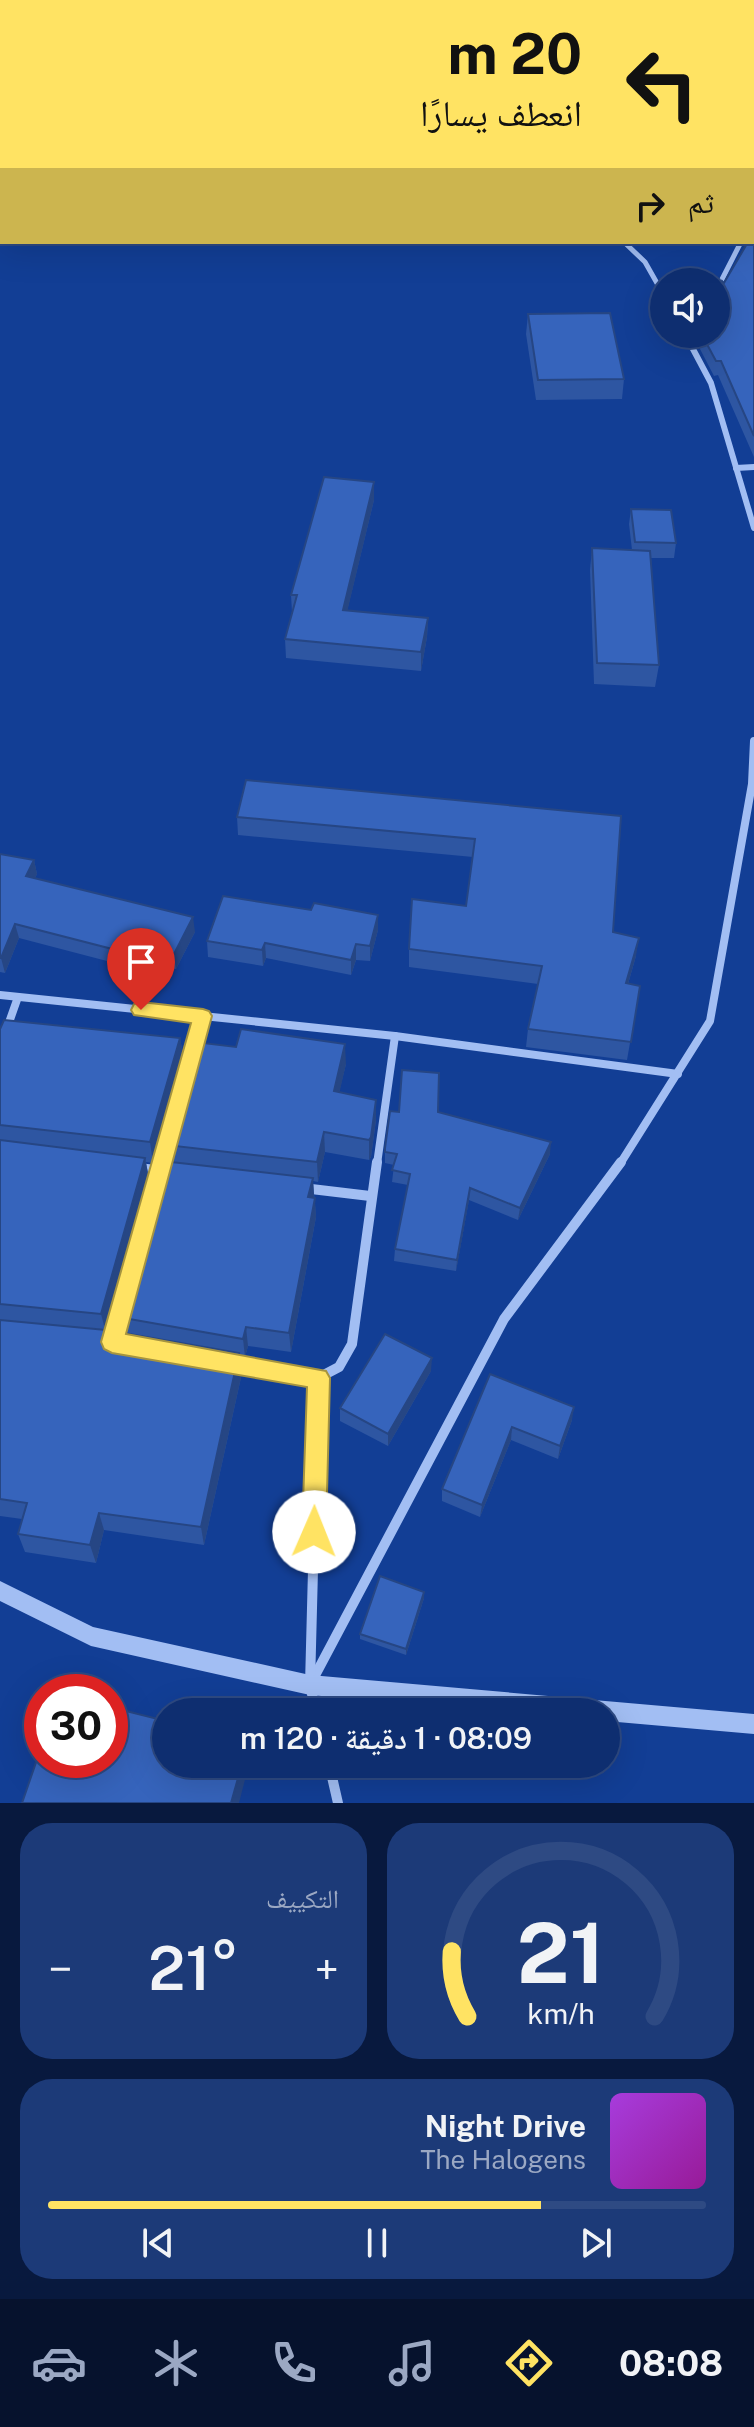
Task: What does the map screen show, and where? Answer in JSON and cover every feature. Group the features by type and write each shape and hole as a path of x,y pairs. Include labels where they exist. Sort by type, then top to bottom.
{"street":[{"path":"626,244 650,271"},
{"path":"728,268 740,244"},
{"path":"692,348 711,383 754,528"},
{"path":"736,468 754,467"},
{"path":"310,1685 504,1319 633,1146 710,1021 752,784 754,741"},
{"path":"0,995 395,1036 678,1074"},
{"path":"0,1048 18,997"},
{"path":"190,1062 203,1016"},
{"path":"215,1360 318,1378 339,1367 352,1344 370,1196 395,1036"},
{"path":"156,1185 173,1124"},
{"path":"131,1167 175,1172"},
{"path":"295,1187 370,1196"},
{"path":"112,1342 124,1299"},
{"path":"98,1341 127,1345"},
{"path":"313,1698 310,1685 318,1378"},
{"path":"0,1591 91,1636 310,1685 754,1724"},
{"path":"332,1778 338,1803"}],"building":[{"path":"747,244 754,244 754,436 721,361 716,361 709,348 730,348 730,273"},
{"path":"610,313 624,379 538,380 528,314"},
{"path":"324,477 374,482 343,610 428,618 421,652 285,639 297,595 291,595"},
{"path":"631,509 671,510 676,543 635,542"},
{"path":"592,548 650,551 659,665 597,663"},
{"path":"246,780 621,816 613,932 639,938 626,983 640,986 631,1042 528,1029 542,966 409,949 412,899 466,906 475,839 237,817"},
{"path":"0,854 34,860 26,876 193,917 174,954 128,943 124,952 15,924 0,958"},
{"path":"223,896 311,910 314,903 378,915 370,946 356,944 351,960 265,943 262,950 207,941"},
{"path":"4,1020 180,1038 150,1142 0,1125 0,1029"},
{"path":"241,1029 345,1044 334,1091 376,1100 369,1140 324,1132 317,1162 166,1145 195,1042 236,1047"},
{"path":"402,1070 439,1073 438,1112 551,1142 520,1208 470,1188 457,1260 395,1249 410,1174 392,1170 397,1154 385,1152 385,1148 390,1111 399,1112"},
{"path":"0,1140 145,1158 101,1314 0,1304"},
{"path":"162,1161 313,1178 308,1197 315,1198 289,1333 246,1327 243,1339 118,1317"},
{"path":"0,1320 106,1330 239,1353 201,1527 99,1513 90,1545 18,1534 27,1503 0,1499"},
{"path":"385,1334 432,1358 388,1434 340,1408"},
{"path":"490,1374 574,1407 560,1446 512,1427 482,1505 442,1489"},
{"path":"380,1576 424,1592 406,1649 360,1634"},
{"path":"128,1712 152,1718 152,1778 238,1778 231,1803 22,1803 31,1778 128,1778"}],"route":[{"path":"141,1010 203,1016 112,1342 318,1378 314,1532"}]}
